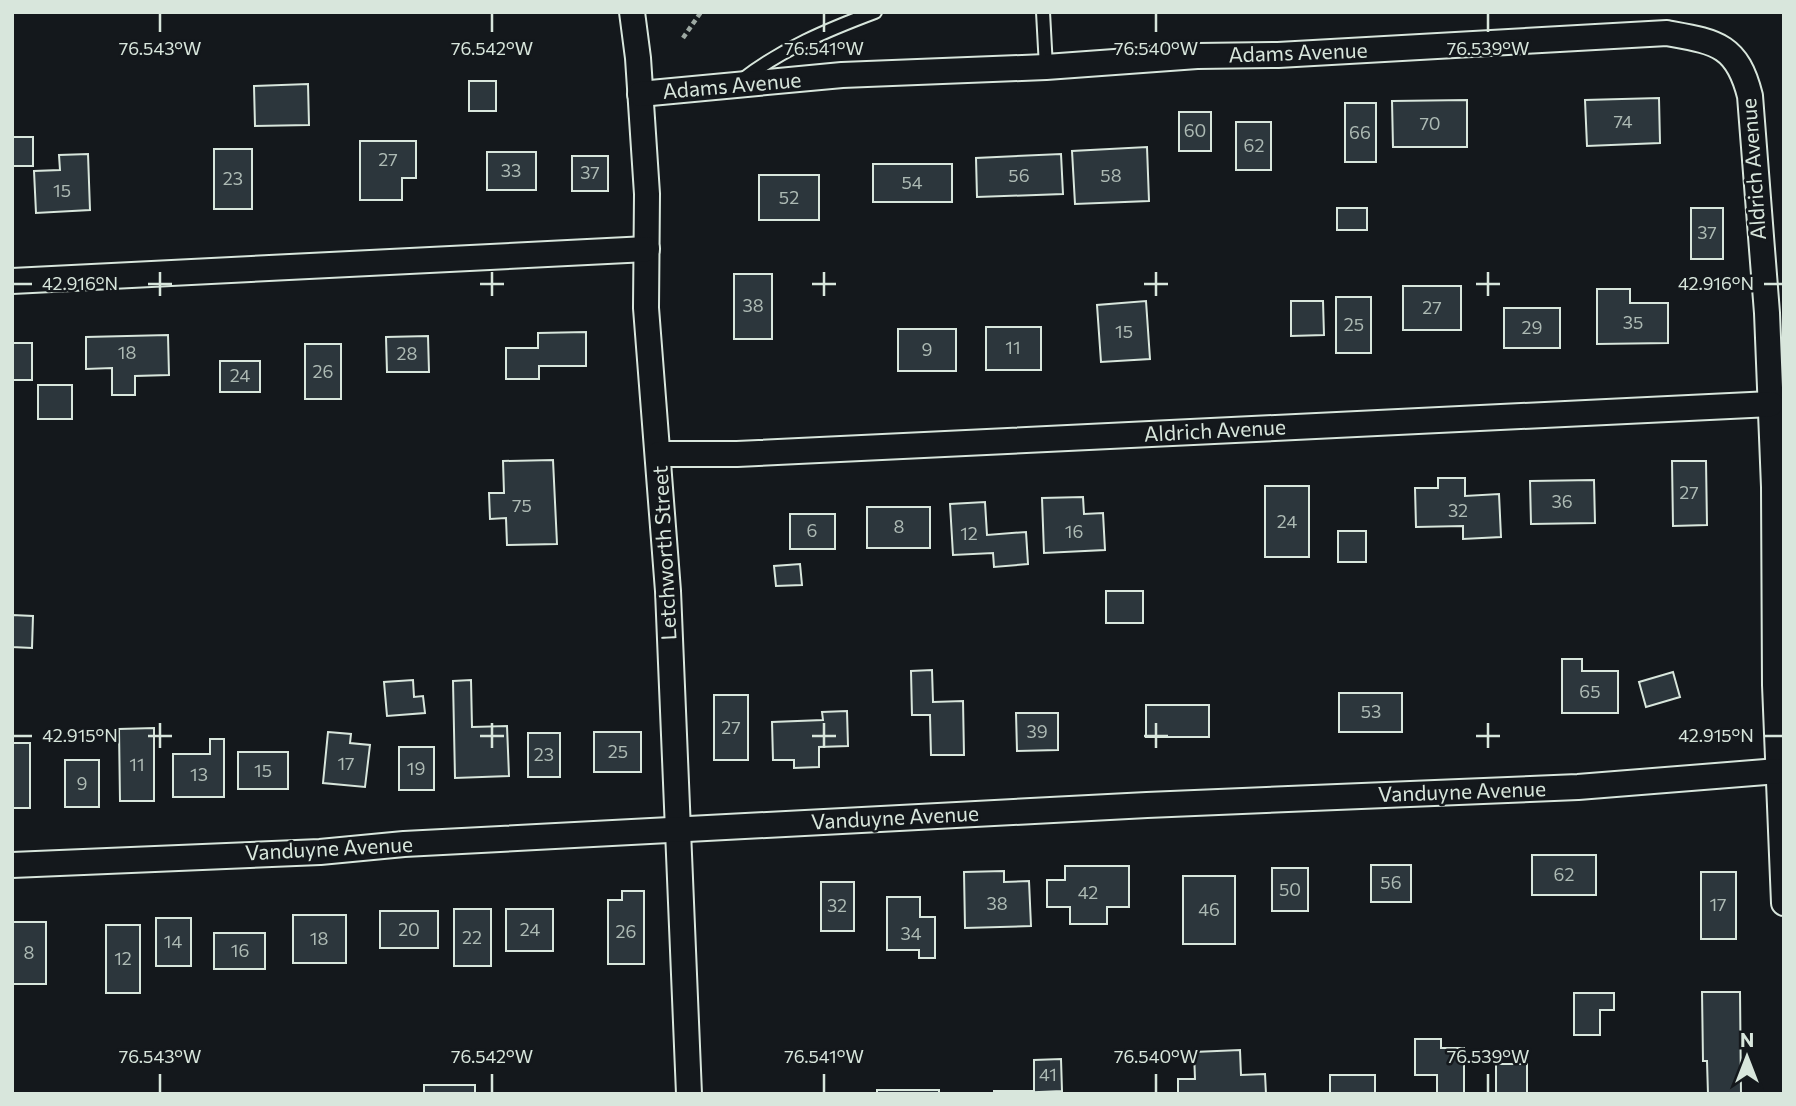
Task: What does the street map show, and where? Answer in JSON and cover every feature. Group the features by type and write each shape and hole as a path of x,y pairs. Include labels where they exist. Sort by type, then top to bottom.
{"street":[{"name":"Letchworth Street","path":"632,12 647,194 646,308 659,454 689,1094"},
{"name":"Adams Avenue","path":"640,94 842,75 1046,67 1158,58 1278,55 1667,33 1704,40"},
{"name":"Aldrich Avenue","path":"1704,40 1730,52 1745,77 1750,96 1767,313 1771,404 1778,771 1784,903"},
{"path":"12,281 646,249"},
{"name":"Aldrich Avenue","path":"659,454 737,454 1771,404"},
{"name":"Vanduyne Avenue","path":"12,865 1146,805 1592,786 1778,771"}],"lane":[{"path":"734,86 770,59 826,31 875,12"},
{"path":"1043,12 1046,67"}],"path":[{"path":"683,38 701,12"}],"building":[{"path":"469,81 496,81 496,111 469,111"},
{"path":"308,84 309,125 255,126 254,86"},
{"path":"1659,98 1660,143 1587,146 1585,100"},
{"path":"1467,100 1467,147 1393,147 1392,101"},
{"path":"1345,103 1376,103 1376,162 1345,162"},
{"path":"1179,112 1211,112 1211,151 1179,151"},
{"path":"1236,122 1271,122 1271,170 1236,170"},
{"path":"12,137 33,137 33,166 12,166"},
{"path":"360,141 416,141 416,178 402,178 402,200 360,200"},
{"path":"1147,147 1149,201 1075,204 1072,151"},
{"path":"214,149 252,149 252,209 214,209"},
{"path":"487,152 536,152 536,190 487,190"},
{"path":"88,154 90,210 36,213 34,171 60,170 59,155"},
{"path":"1061,154 1063,194 977,197 976,158"},
{"path":"572,156 608,156 608,191 572,191"},
{"path":"873,164 952,164 952,202 873,202"},
{"path":"759,175 819,175 819,220 759,220"},
{"path":"1337,208 1367,208 1367,230 1337,230"},
{"path":"1691,208 1723,208 1723,259 1691,259"},
{"path":"734,274 772,274 772,339 734,339"},
{"path":"1403,286 1461,286 1461,330 1403,330"},
{"path":"1597,289 1630,289 1630,303 1668,303 1668,343 1597,344"},
{"path":"1336,297 1371,297 1371,353 1336,353"},
{"path":"1146,301 1150,359 1101,362 1097,305"},
{"path":"1291,301 1323,301 1324,335 1291,336"},
{"path":"1504,308 1560,308 1560,348 1504,348"},
{"path":"986,327 1041,327 1041,370 986,370"},
{"path":"898,329 956,329 956,371 898,371"},
{"path":"586,332 586,366 539,366 539,379 506,379 506,348 538,348 538,333"},
{"path":"168,335 169,375 135,376 135,395 112,395 112,368 86,369 86,337"},
{"path":"428,336 429,372 387,372 386,337"},
{"path":"12,343 32,343 32,380 12,380"},
{"path":"305,344 341,344 341,399 305,399"},
{"path":"220,361 260,361 260,392 220,392"},
{"path":"38,385 72,385 72,419 38,419"},
{"path":"553,460 557,544 507,545 506,518 490,519 489,493 504,493 503,461"},
{"path":"1672,461 1706,461 1707,525 1673,526"},
{"path":"1438,478 1465,478 1465,496 1499,494 1501,537 1463,539 1463,526 1416,527 1415,488 1438,488"},
{"path":"1594,480 1595,523 1531,524 1530,481"},
{"path":"1265,486 1309,486 1309,557 1265,557"},
{"path":"1083,497 1084,514 1103,513 1105,550 1044,553 1042,498"},
{"path":"985,502 987,535 1026,532 1028,564 994,567 993,553 953,555 950,504"},
{"path":"867,507 930,507 930,548 867,548"},
{"path":"790,514 835,514 835,549 790,549"},
{"path":"1338,531 1366,531 1366,562 1338,562"},
{"path":"800,564 802,585 776,586 774,566"},
{"path":"1106,591 1143,591 1143,623 1106,623"},
{"path":"12,615 33,616 32,648 12,647"},
{"path":"1562,659 1582,659 1582,671 1618,671 1618,713 1562,713"},
{"path":"932,670 933,702 963,701 964,755 931,755 930,715 912,715 911,671"},
{"path":"1673,672 1680,697 1646,707 1639,682"},
{"path":"413,680 414,697 423,696 425,713 387,716 384,682"},
{"path":"471,680 472,727 507,726 509,776 455,778 453,681"},
{"path":"1339,693 1402,693 1402,732 1339,732"},
{"path":"714,695 748,695 748,760 714,760"},
{"path":"1146,705 1209,705 1209,737 1146,737"},
{"path":"847,711 848,746 819,747 819,767 794,768 794,760 773,760 772,722 823,720 822,712"},
{"path":"1016,713 1058,713 1058,750 1017,751"},
{"path":"154,728 154,801 120,801 119,729"},
{"path":"328,732 351,734 350,743 370,745 365,787 323,783"},
{"path":"594,732 641,732 641,772 594,772"},
{"path":"528,733 560,733 560,777 528,777"},
{"path":"210,739 224,739 224,797 173,797 173,754 210,754"},
{"path":"12,743 30,743 30,808 12,808"},
{"path":"399,747 434,747 434,790 399,790"},
{"path":"238,752 288,752 288,789 238,789"},
{"path":"65,760 99,760 99,807 65,807"},
{"path":"1532,855 1596,855 1596,895 1532,895"},
{"path":"1371,865 1411,865 1411,902 1371,902"},
{"path":"1065,866 1129,866 1129,907 1107,907 1107,924 1070,924 1070,907 1047,907 1047,880 1065,880"},
{"path":"1272,868 1308,868 1308,911 1272,911"},
{"path":"1004,871 1004,882 1029,881 1031,926 965,928 964,872"},
{"path":"1701,872 1736,872 1736,939 1701,939"},
{"path":"1183,876 1235,876 1235,944 1183,944"},
{"path":"821,882 854,882 854,931 821,931"},
{"path":"622,891 644,891 644,964 608,964 608,900 622,900"},
{"path":"887,897 920,897 920,917 935,917 935,958 919,958 919,950 887,950"},
{"path":"454,909 491,909 491,966 454,966"},
{"path":"506,909 553,909 553,951 506,951"},
{"path":"380,911 438,911 438,948 380,948"},
{"path":"293,915 346,915 346,963 293,963"},
{"path":"156,918 191,918 191,966 156,966"},
{"path":"12,922 46,922 46,984 12,984"},
{"path":"106,925 140,925 140,993 106,993"},
{"path":"214,933 265,933 265,969 214,969"},
{"path":"1702,992 1740,992 1741,1094 1708,1094 1707,1061 1703,1061"},
{"path":"1574,993 1614,993 1614,1010 1600,1010 1600,1035 1574,1035"},
{"path":"1415,1039 1441,1039 1441,1048 1464,1048 1464,1094 1437,1094 1437,1075 1415,1075"},
{"path":"1240,1050 1241,1075 1265,1074 1266,1094 1178,1094 1178,1079 1195,1079 1194,1052"},
{"path":"1061,1059 1062,1091 994,1094 994,1091 1034,1091 1034,1060"},
{"path":"1496,1064 1527,1064 1527,1094 1496,1094"},
{"path":"1330,1075 1375,1075 1375,1094 1330,1094"},
{"path":"424,1085 475,1085 475,1094 424,1094"},
{"path":"877,1090 939,1090 939,1094 877,1094"}]}
